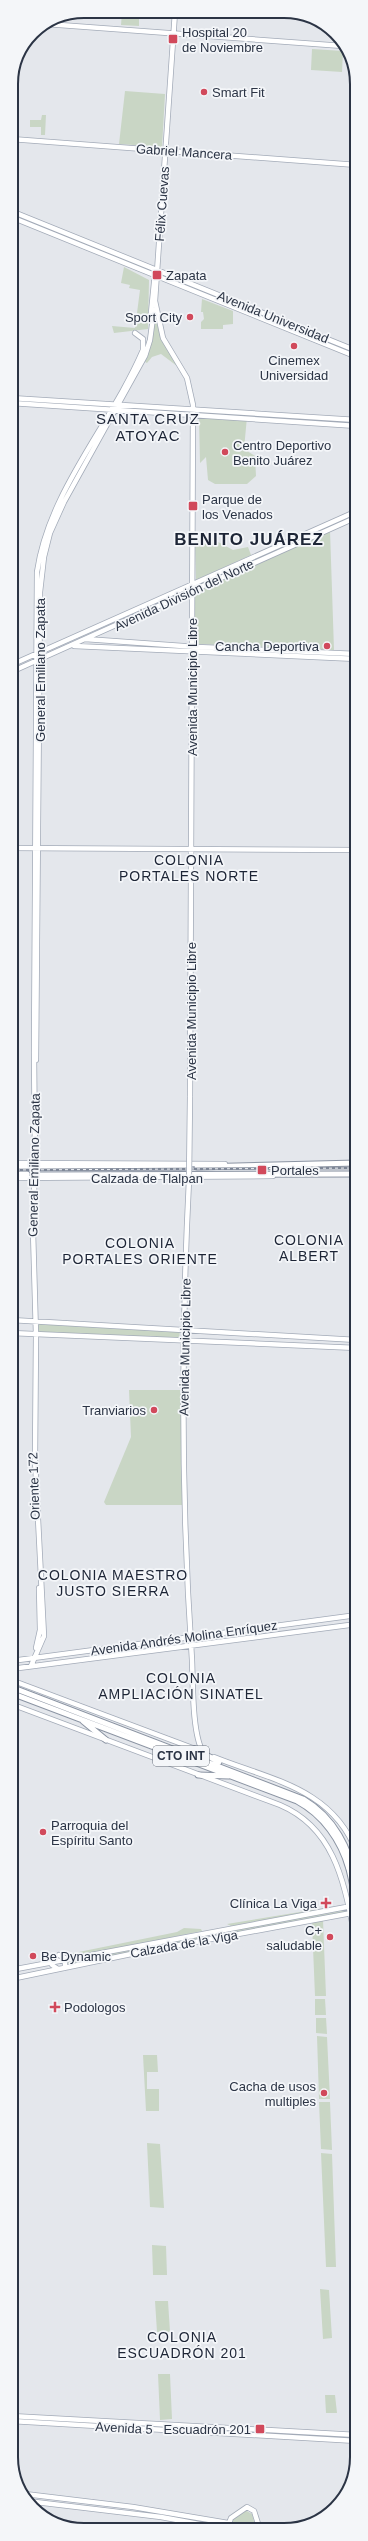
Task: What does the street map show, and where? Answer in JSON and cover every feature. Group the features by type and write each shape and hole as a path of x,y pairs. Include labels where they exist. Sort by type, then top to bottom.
{"highway":[{"name":"Calzada de Tlalpan","path":"197,1167 350,1163"},
{"path":"18,1166 29,1166"},
{"name":"Calzada de Tlalpan","path":"41,1167 185,1167"},
{"path":"18,1174 27,1174"},
{"name":"Calzada de Tlalpan","path":"38,1175 350,1174"},
{"name":"CTO INT","path":"18,1691 298,1796 318,1809 341,1836 350,1865"},
{"name":"CTO INT","path":"18,1692 81,1719 291,1798 315,1813 337,1840 350,1866"},
{"path":"81,1719 106,1740"},
{"path":"195,1749 245,1775"},
{"path":"198,1775 232,1776"}],"main road":[{"name":"Félix Cuevas","path":"155,275 157,270 175,18"},
{"path":"56,25 337,46"},
{"name":"Gabriel Mancera","path":"18,140 350,163"},
{"name":"Avenida Universidad","path":"18,214 350,350"},
{"name":"Avenida Universidad","path":"18,220 155,275 350,350"},
{"path":"146,349 155,275"},
{"name":"Avenida Municipio Libre","path":"155,275 155,301 162,335 187,378 192,393 193,412 190,1097 183,1342 185,1485 190,1637 198,1739 202,1752"},
{"name":"General Emiliano Zapata","path":"34,1334 32,1321 32,1254 35,1084 38,653 41,582 46,545 64,502 146,349 155,301"},
{"path":"135,333 142,338 146,349"},
{"path":"18,399 193,412 350,420"},
{"path":"18,403 115,407"},
{"path":"193,412 350,425"},
{"name":"Avenida División del Norte","path":"18,662 350,514"},
{"name":"Avenida División del Norte","path":"18,669 350,521"},
{"path":"76,637 192,650 350,659"},
{"path":"72,646 350,654"},
{"path":"18,848 350,850"},
{"name":"Calzada de Tlalpan","path":"18,1163 267,1164 272,1166"},
{"name":"Calzada de Tlalpan","path":"18,1178 243,1178 283,1174"},
{"path":"18,1320 350,1340"},
{"path":"18,1333 183,1342 350,1348"},
{"name":"Oriente 172","path":"34,1334 32,1460 40,1622 42,1636 34,1658"},
{"name":"Avenida Andrés Molina Enríquez","path":"18,1660 350,1616"},
{"name":"Avenida Andrés Molina Enríquez","path":"18,1668 350,1625"},
{"path":"31,1666 34,1658"},
{"name":"CTO INT","path":"18,1683 310,1794 340,1821 350,1840"},
{"name":"CTO INT","path":"18,1707 280,1805 308,1823 323,1839 340,1871 350,1913"},
{"path":"345,1894 350,1897"},
{"name":"Calzada de la Viga","path":"18,1969 348,1906"},
{"name":"Calzada de la Viga","path":"18,1978 350,1913"},
{"path":"59,1955 66,1959 65,1968"},
{"path":"53,1956 53,1967 59,1970"},
{"name":"Avenida 5","path":"18,2416 350,2435"},
{"name":"Avenida 5","path":"18,2421 350,2441"},
{"path":"30,2495 133,2507 228,2523 243,2509 250,2508 254,2511 259,2523"},
{"path":"36,2502 161,2517 194,2523"}],"green space":[{"path":"122,18 139,18 139,26 121,25"},
{"path":"312,49 341,51 343,55 342,72 311,70"},
{"path":"125,91 165,94 162,147 119,144"},
{"path":"42,115 46,115 45,135 41,135 41,127 30,127 30,120 41,120"},
{"path":"124,267 149,280 148,329 114,333 112,326 135,328 140,290 129,288 130,285 121,283"},
{"path":"202,299 233,311 233,324 223,325 223,329 201,329 201,322 204,319 203,312 201,312"},
{"path":"154,315 162,339 177,366 161,354 152,357 147,363 145,362 151,344"},
{"name":"Centro Deportivo Benito Juárez","path":"199,416 247,417 244,449 255,456 256,476 247,484 215,484 208,480 206,457 200,463"},
{"path":"330,524 329,527 199,585 199,583"},
{"name":"Parque de los Venados","path":"330,530 334,650 197,644 195,640 194,594"},
{"path":"207,536 233,550 248,547 251,555 196,580 195,541"},
{"path":"40,1323 180,1330 179,1340 38,1332 37,1326"},
{"path":"129,1390 181,1390 182,1505 106,1505 104,1502 131,1437"},
{"path":"343,1905 231,1926 227,1924"},
{"path":"347,1910 347,1912 233,1934 233,1930"},
{"path":"323,1920 326,1996 315,1996 312,1923"},
{"path":"184,1928 201,1929 202,1931 68,1958 64,1955 177,1932"},
{"path":"205,1934 209,1939 68,1966 68,1960"},
{"path":"315,1999 325,1999 326,2015 315,2015"},
{"path":"316,2018 326,2018 327,2034 316,2033"},
{"path":"317,2036 327,2037 330,2099 319,2099"},
{"path":"143,2055 157,2055 158,2072 147,2072 147,2089 159,2089 159,2111 146,2111"},
{"path":"319,2102 330,2102 332,2150 321,2149"},
{"path":"147,2143 160,2144 164,2208 150,2207"},
{"path":"321,2153 332,2154 336,2267 326,2267"},
{"path":"152,2245 166,2246 167,2275 153,2275"},
{"path":"320,2289 329,2290 332,2338 323,2339"},
{"path":"155,2301 168,2301 170,2332 157,2332"},
{"path":"158,2374 170,2374 172,2419 160,2420"},
{"path":"325,2395 335,2395 337,2413 326,2413"},
{"path":"245,2510 252,2514 254,2523 231,2523 232,2520"}],"railway":[{"path":"18,1170 350,1168"}],"place":[{"name":"Hospital 20 de Noviembre","path":"173,39"},
{"name":"Smart Fit","path":"204,92"},
{"name":"Zapata","path":"157,275"},
{"name":"Sport City","path":"190,317"},
{"name":"Cinemex Universidad","path":"294,346"},
{"name":"Centro Deportivo Benito Juárez","path":"225,452"},
{"name":"Parque de los Venados","path":"193,506"},
{"name":"Cancha Deportiva","path":"327,646"},
{"name":"Portales","path":"262,1170"},
{"name":"Tranviarios","path":"154,1410"},
{"name":"Parroquia del Espíritu Santo","path":"43,1832"},
{"name":"Clínica La Viga","path":"326,1903"},
{"name":"C+ saludable","path":"330,1937"},
{"name":"Be Dynamic","path":"33,1956"},
{"name":"Podologos","path":"55,2007"},
{"name":"Cacha de usos multiples","path":"324,2093"},
{"name":"Escuadrón 201","path":"260,2429"}],"district":[{"name":"SANTA CRUZ ATOYAC","path":"148,426"},
{"name":"BENITO JUÁREZ","path":"249,539"},
{"name":"COLONIA PORTALES NORTE","path":"189,868"},
{"name":"COLONIA ALBERT","path":"309,1248"},
{"name":"COLONIA PORTALES ORIENTE","path":"140,1252"},
{"name":"COLONIA MAESTRO JUSTO SIERRA","path":"113,1584"},
{"name":"COLONIA AMPLIACIÓN SINATEL","path":"181,1686"},
{"name":"COLONIA ESCUADRÓN 201","path":"182,2346"}]}
